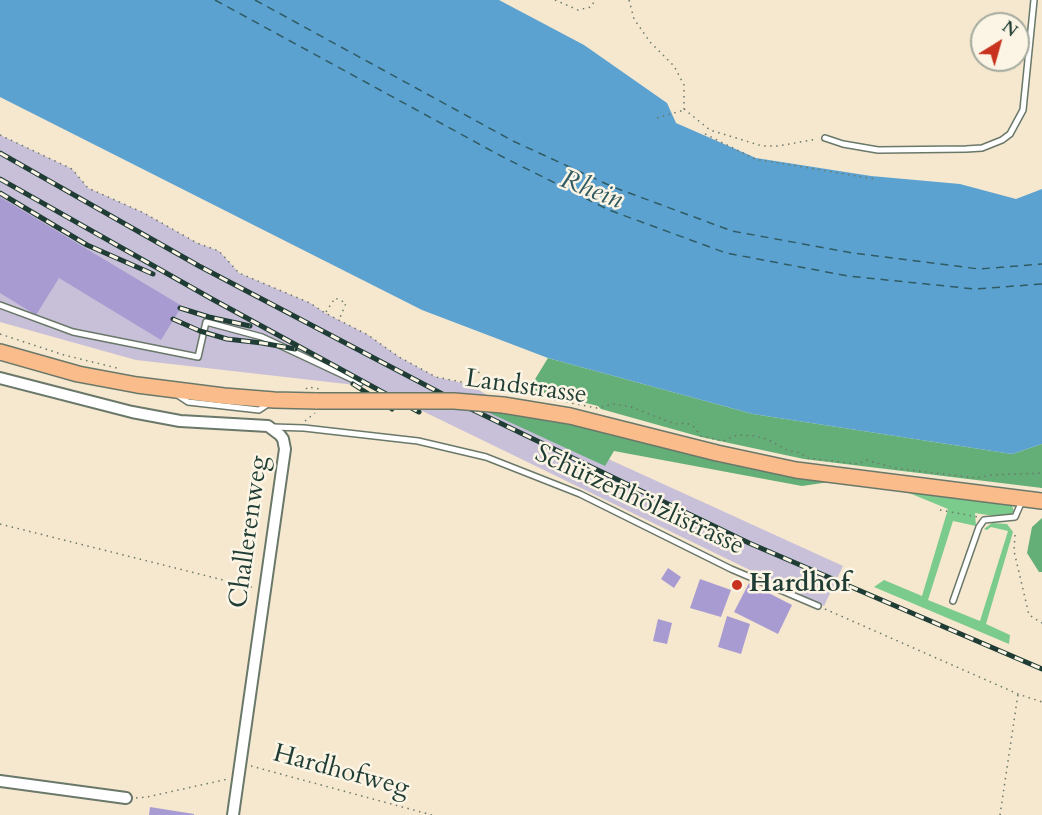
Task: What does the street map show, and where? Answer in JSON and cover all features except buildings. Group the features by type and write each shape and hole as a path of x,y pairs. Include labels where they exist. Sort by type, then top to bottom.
{"main road":[{"name":"Landstrasse","path":"0,352 78,374 171,390 274,400 315,396 503,405 570,416 717,453 796,470 1042,501"}],"street":[{"name":"Challerenweg","path":"0,378 142,414 180,421 268,426 280,435 285,448 233,815"},
{"path":"0,781 126,798"}],"lane":[{"path":"825,138 843,144 878,150 982,148 1002,140 1010,134 1023,110 1034,0"},
{"path":"0,305 74,332 198,357 206,322 262,337 360,383"},
{"name":"Schützenhölzlistrasse","path":"268,426 418,441 486,457 580,494 732,569 818,606"},
{"path":"953,601 979,527 984,520 1015,517 1023,499"}],"path":[{"path":"555,0 578,10 591,8 595,0"},
{"path":"629,0 634,19 651,42 674,66 684,85 684,110"},
{"path":"657,118 684,110"},
{"path":"684,110 710,130 762,146 778,146 825,138"},
{"path":"705,134 755,159 875,179"},
{"path":"0,135 72,169 88,188 144,213 197,243 219,251 239,273 310,303 325,314 368,335 399,357 436,377 605,412"},
{"path":"325,314 335,298 346,303 339,321"},
{"path":"0,334 64,355 125,370"},
{"path":"466,368 477,371 492,382 506,382 517,392"},
{"path":"304,428 315,396"},
{"path":"536,397 597,408 613,404 631,407 675,424 686,423 693,426 701,436 723,441 737,435 756,436 808,458 858,464 866,460 895,468 976,478 1042,473"},
{"path":"701,439 729,446"},
{"path":"804,461 860,468"},
{"path":"950,479 973,482"},
{"path":"940,510 979,517 984,520"},
{"path":"0,524 264,590"},
{"path":"1015,535 1014,551 1029,615 1042,623"},
{"path":"818,606 1018,694 1042,702"},
{"path":"1000,815 1018,694"},
{"name":"Hardhofweg","path":"240,763 432,815"},
{"path":"126,798 147,797 238,777"}],"shaded area":[{"path":"0,135 72,169 88,188 144,213 197,243 219,251 239,273 310,303 436,377 471,385 536,426 843,566 824,606 373,387 136,360 0,322"}],"green space":[{"path":"548,358 753,414 1012,454 1042,444 1042,488 804,459 701,437 601,409 598,406 529,389"},
{"path":"483,410 546,417 836,481 802,486 614,451 605,466"},
{"path":"897,488 1006,502 1012,506 1014,511 1011,515 1000,517 975,513 976,526 953,521 928,600 980,621 1008,531 991,527 984,529 992,523 1007,524 1013,532 986,624 1010,635 1009,644 874,587 884,580 922,596 948,509"},
{"path":"1042,518 1042,572 1039,572 1027,553 1032,527"}],"water":[{"name":"Rhein","path":"0,0 499,0 584,45 667,103 676,123 756,158 871,176 960,184 1016,199 1042,189 1042,444 1012,454 753,414 548,358 422,310 0,97"}],"ferry route":[{"path":"215,0 501,156 609,210 726,253 848,276 975,289 1042,284"},
{"path":"255,0 513,141 613,187 732,231 853,253 979,269 1042,264"}],"railway":[{"path":"0,153 199,266 469,408 749,543 1042,669"},
{"path":"0,179 212,299 419,412"},
{"path":"0,193 87,245 153,274"},
{"path":"180,308 250,326"},
{"path":"173,319 200,331 227,339 295,349"},
{"path":"353,384 392,409"}],"place":[{"name":"Hardhof","path":"737,585"}]}
